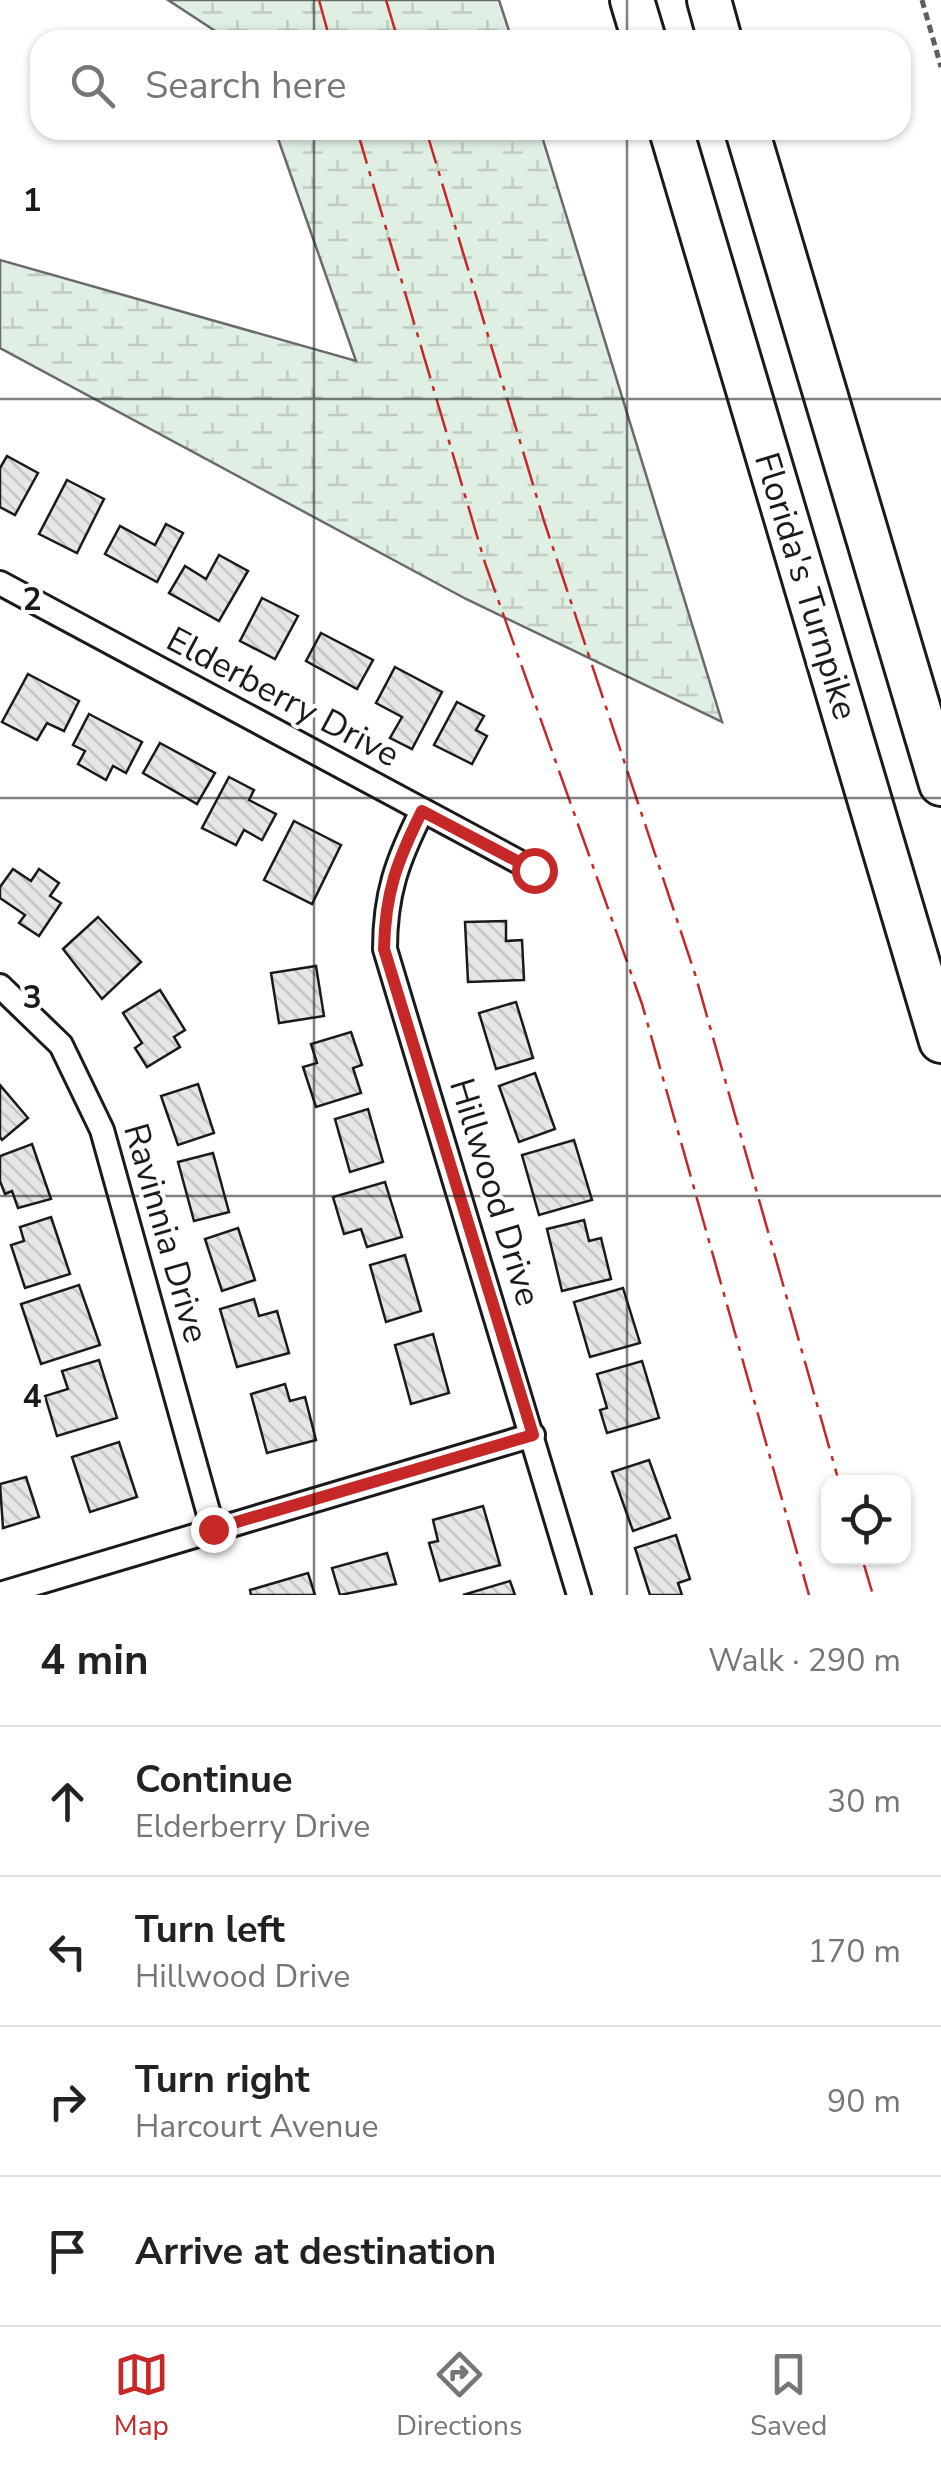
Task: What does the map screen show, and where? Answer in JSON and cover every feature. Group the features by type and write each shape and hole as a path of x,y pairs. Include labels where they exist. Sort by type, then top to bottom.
{"highway":[{"path":"632,0 641,30"},
{"path":"708,0 717,30"},
{"name":"Florida's Turnpike","path":"674,140 941,1041"},
{"name":"Florida's Turnpike","path":"750,140 941,784"}],"street":[{"name":"Elderberry Drive","path":"0,583 534,870"},
{"name":"Hillwood Drive","path":"422,811 385,901 384,949 579,1595"},
{"name":"Ravinnia Drive","path":"0,986 61,1046 102,1130 213,1529"},
{"path":"0,1594 28,1590 213,1529 533,1435"}],"path":[{"path":"922,0 941,67"}],"green space":[{"path":"168,0 499,0 509,30 214,30"},
{"path":"279,140 543,140 722,722 466,599 0,348 0,260 356,361"}],"building":[{"path":"7,456 38,473 15,515 0,507 0,468"},
{"path":"67,480 104,499 77,553 39,534"},
{"path":"166,524 183,533 157,582 105,554 120,526 155,545"},
{"path":"219,555 248,571 219,621 169,593 185,566 206,579"},
{"path":"262,598 298,616 275,659 240,641"},
{"path":"321,633 373,660 357,689 306,661"},
{"path":"395,667 442,692 412,749 390,738 402,717 376,703"},
{"path":"28,674 79,701 64,731 47,723 37,740 2,722"},
{"path":"457,702 484,716 476,730 487,736 472,764 434,745"},
{"path":"89,714 142,742 126,773 113,766 106,780 78,764 85,751 73,745"},
{"path":"160,743 215,773 197,804 143,773"},
{"path":"229,777 254,790 249,800 276,814 262,840 244,830 236,845 202,828"},
{"path":"294,821 341,845 312,904 264,880"},
{"path":"13,869 31,881 39,869 59,883 50,896 61,903 39,936 19,923 25,915 0,898 0,887"},
{"path":"98,917 141,962 102,999 63,949"},
{"path":"506,921 506,941 522,940 524,980 468,982 465,922"},
{"path":"316,966 324,1016 279,1023 271,973"},
{"path":"160,990 185,1030 174,1037 180,1047 147,1067 135,1048 142,1043 123,1013"},
{"path":"516,1002 533,1058 496,1069 479,1013"},
{"path":"351,1032 362,1065 353,1068 361,1093 316,1107 303,1067 317,1063 311,1044"},
{"path":"535,1073 555,1129 519,1142 499,1086"},
{"path":"198,1084 214,1133 178,1145 161,1096"},
{"path":"0,1085 28,1118 2,1140 0,1137"},
{"path":"368,1109 383,1162 350,1172 335,1119"},
{"path":"574,1140 592,1200 539,1215 522,1155"},
{"path":"32,1144 51,1199 18,1208 12,1191 5,1194 0,1181 0,1156"},
{"path":"213,1153 229,1212 194,1221 178,1162"},
{"path":"385,1182 402,1237 367,1247 361,1229 344,1234 333,1197"},
{"path":"51,1217 70,1274 25,1288 11,1245 24,1241 20,1227"},
{"path":"584,1220 589,1241 601,1238 611,1279 562,1291 547,1229"},
{"path":"238,1228 255,1280 222,1291 205,1239"},
{"path":"405,1255 421,1311 386,1322 370,1265"},
{"path":"79,1285 100,1345 41,1364 21,1304"},
{"path":"623,1288 640,1343 590,1357 574,1302"},
{"path":"254,1299 259,1316 277,1311 289,1353 237,1367 220,1309"},
{"path":"433,1334 449,1393 411,1404 395,1345"},
{"path":"99,1360 117,1418 57,1436 45,1396 68,1389 62,1371"},
{"path":"642,1361 659,1418 607,1433 600,1410 607,1408 597,1374"},
{"path":"285,1384 290,1401 305,1397 316,1440 267,1453 251,1394"},
{"path":"119,1442 137,1497 90,1512 72,1457"},
{"path":"649,1460 670,1518 633,1531 612,1472"},
{"path":"26,1477 39,1517 3,1528 0,1484"},
{"path":"483,1506 500,1565 440,1581 429,1543 438,1541 433,1520"},
{"path":"676,1535 690,1579 678,1583 682,1595 650,1595 635,1548"},
{"path":"387,1553 396,1584 340,1595 332,1568"},
{"path":"308,1573 315,1595 251,1595 250,1590"},
{"path":"510,1581 515,1595 463,1595"}],"power":[{"path":"319,0 327,30"},
{"path":"386,0 395,30"},
{"path":"360,140 485,563 642,1004 809,1595"},
{"path":"429,140 544,521 695,974 837,1475"},
{"path":"864,1565 873,1595"}],"route":[{"path":"213,1529 533,1435 384,949 385,901 422,811 534,870"}]}
